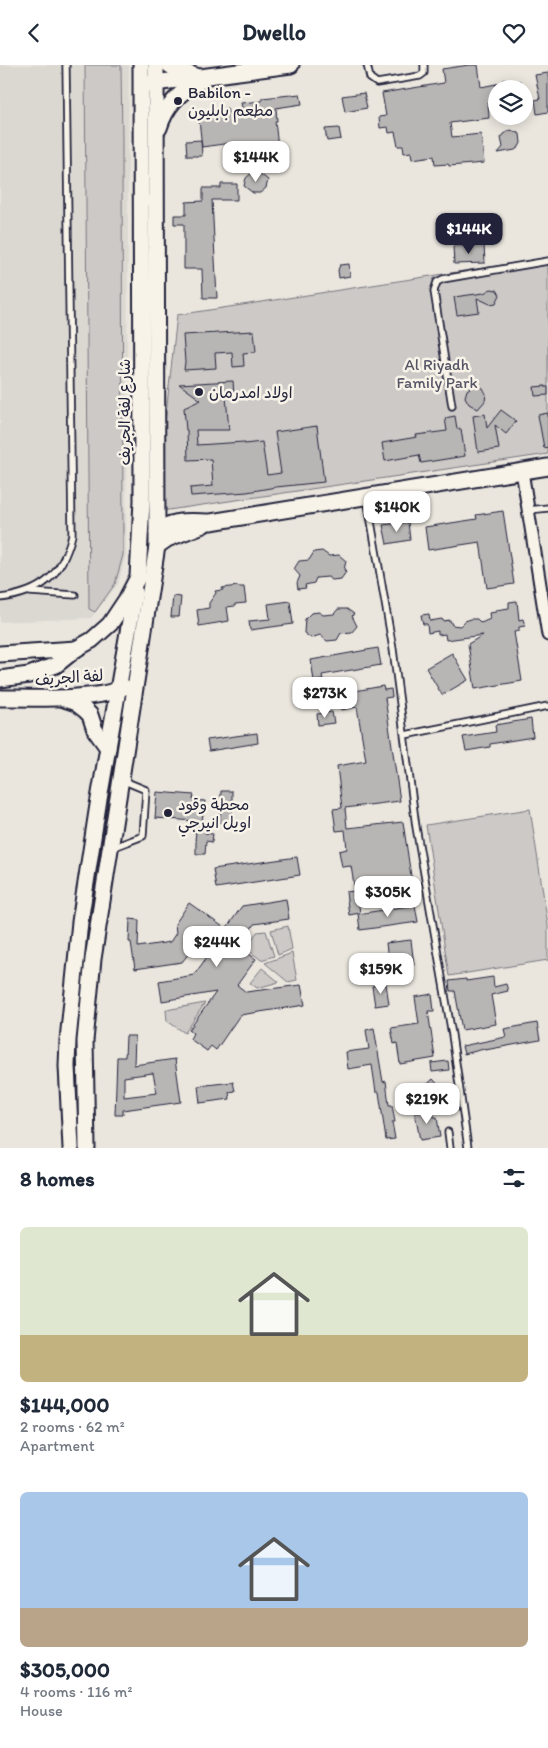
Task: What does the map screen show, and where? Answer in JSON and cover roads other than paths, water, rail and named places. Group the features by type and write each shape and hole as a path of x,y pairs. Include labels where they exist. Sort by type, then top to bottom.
{"main road":[{"name":"شارع لفة الجريف","path":"0,679 28,675 56,665 76,649 92,641 110,624 138,577 142,501 141,65"},
{"name":"شارع لفة الجريف","path":"86,1148 85,1041 94,950 157,539 156,65"},
{"path":"169,65 191,75 211,76"},
{"path":"141,84 292,65"},
{"path":"157,134 162,117 184,89 211,76"},
{"path":"157,539 167,539 211,522 548,467"},
{"path":"71,1148 68,1102 68,1040 80,922 138,577"},
{"path":"0,654 76,649"},
{"name":"لفة الجريف","path":"0,698 84,696 118,691 136,679"},
{"path":"60,697 76,703 90,715 96,730 108,748"},
{"path":"68,1040 85,1041"}],"street":[{"path":"522,471 548,635"}],"lane":[{"path":"30,592 50,579 58,569 72,535 66,65"},
{"path":"367,65 370,78 377,83 420,76 424,73 424,65"},
{"path":"452,406 434,291 437,283 443,279 548,261"},
{"path":"366,497 393,649 416,827 452,1035 468,1148"},
{"path":"528,510 548,508"},
{"path":"0,598 30,592 75,595"},
{"path":"405,735 548,706"},
{"path":"108,852 115,846 143,836 146,790 129,783 121,770"},
{"path":"448,1132 450,1148"}],"place":[{"name":"Babilon - مطعم بابليون","path":"178,101"},
{"name":"اولاد امدرمان","path":"199,392"},
{"name":"محطة وقود اويل انيرجي","path":"168,813"}],"park label":[{"name":"Al Riyadh Family Park","path":"437,373"}]}
